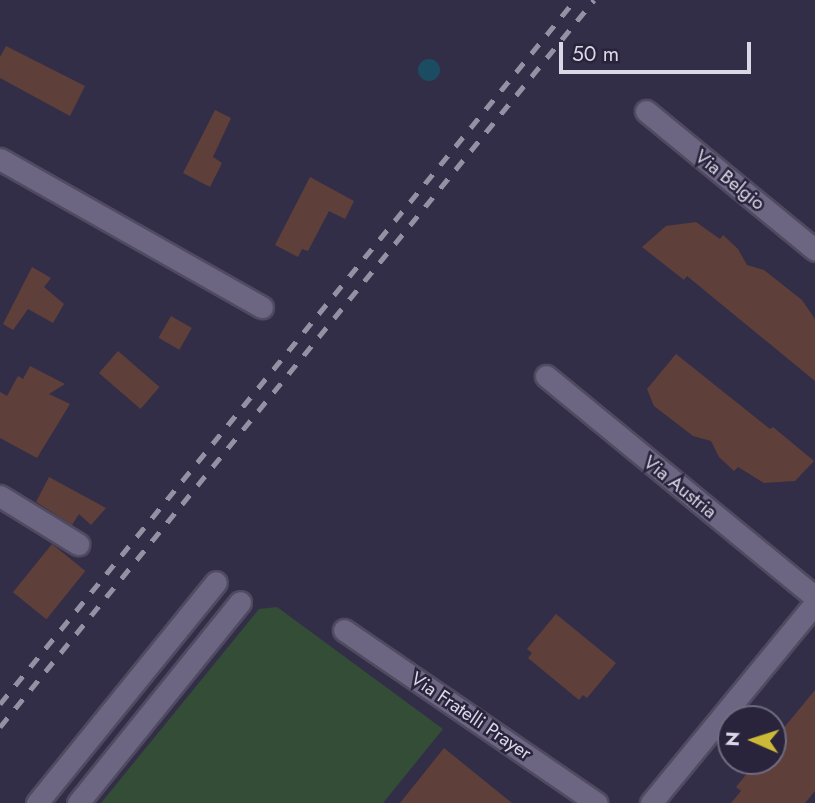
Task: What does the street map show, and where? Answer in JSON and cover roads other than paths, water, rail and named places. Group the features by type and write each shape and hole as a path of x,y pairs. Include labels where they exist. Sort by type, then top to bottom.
{"street":[{"name":"Via Belgio","path":"646,111 815,250"},
{"path":"0,159 262,307"},
{"name":"Via Austria","path":"545,376 815,597"},
{"path":"0,496 78,544"},
{"path":"37,803 216,582"},
{"path":"78,803 240,602"},
{"path":"651,803 815,603"},
{"name":"Via Fratelli Prayer","path":"344,630 597,803"}],"water":[{"path":"425,59 433,59 440,66 440,74 433,81 425,81 418,74 418,66"}],"railway":[{"path":"0,704 575,0"},
{"path":"0,727 594,0"}]}
